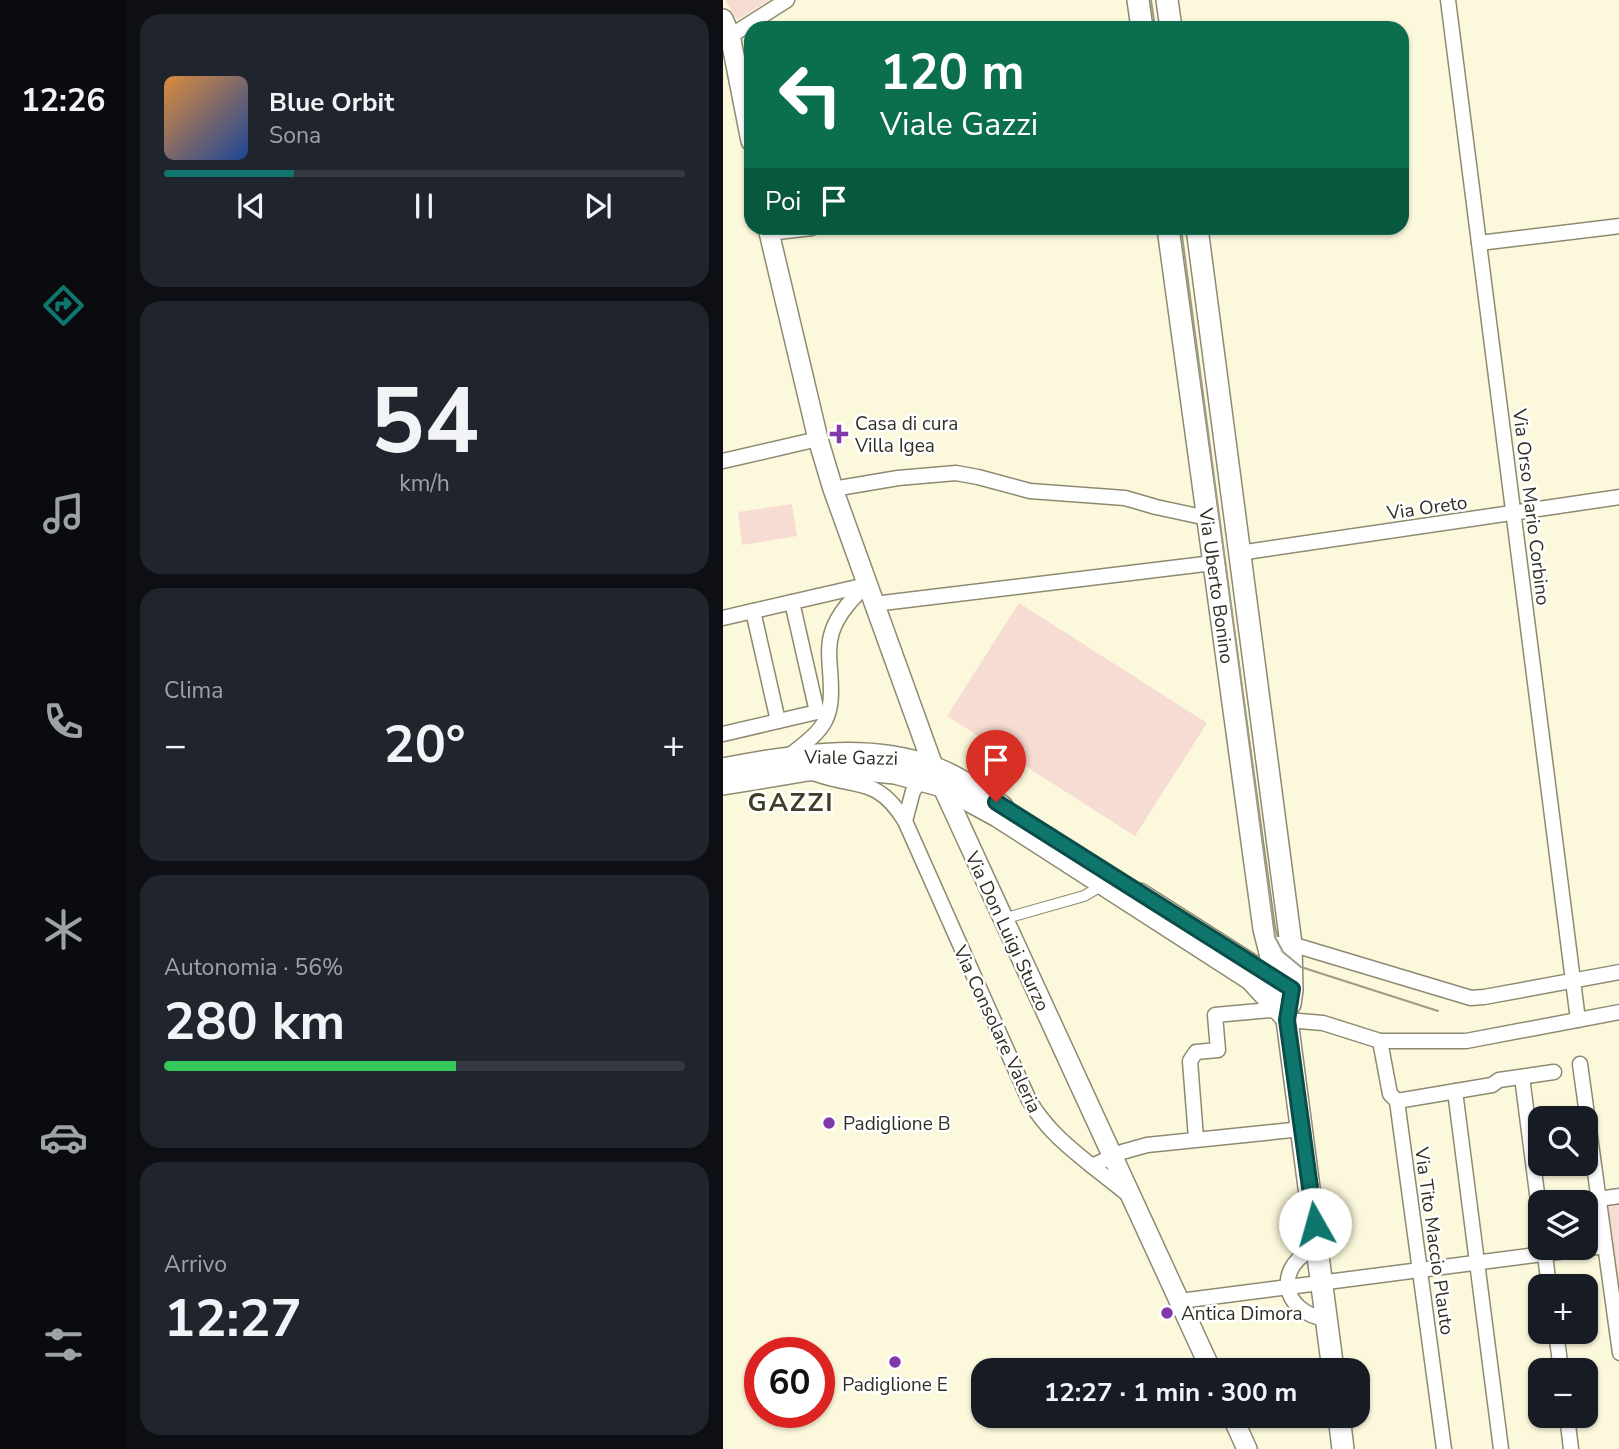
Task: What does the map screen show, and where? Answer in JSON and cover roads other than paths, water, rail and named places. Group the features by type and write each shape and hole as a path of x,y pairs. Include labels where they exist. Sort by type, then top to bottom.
{"main road":[{"path":"1138,0 1141,21"},
{"path":"1167,0 1170,21"},
{"path":"726,32 744,110"},
{"path":"770,235 818,439 874,604 926,773"},
{"name":"Via Uberto Bonino","path":"1169,235 1268,944 1287,980"},
{"name":"Via Uberto Bonino","path":"1198,235 1291,944 1287,980"},
{"name":"Viale Gazzi","path":"723,768 789,756 842,753 903,757 942,787 997,817 1250,980"},
{"name":"Viale Gazzi","path":"723,785 808,771 865,770 895,774 926,773 966,783 1228,950 1287,980"},
{"name":"Via Don Luigi Sturzo","path":"942,787 1112,1157"},
{"path":"1228,950 1247,951 1268,944"},
{"path":"1250,980 1267,986 1287,980 1284,1016 1302,1129 1332,1358"},
{"path":"1250,980 1284,1016"},
{"path":"1112,1157 1206,1358"},
{"path":"1237,1428 1247,1449"},
{"path":"1340,1428 1343,1449"}],"street":[{"path":"747,21 787,0"},
{"name":"Via Orso Mario Corbino","path":"1448,0 1578,1020"},
{"path":"726,32 744,23"},
{"path":"1479,243 1619,226"},
{"path":"723,461 818,439"},
{"path":"833,489 898,478 956,473 1030,491 1125,498 1207,518"},
{"name":"Via Oreto","path":"1239,553 1619,497"},
{"path":"874,604 1213,563"},
{"path":"723,618 867,584"},
{"path":"789,756 817,733 828,718 832,699 829,648 831,632 848,604 867,584"},
{"path":"723,734 817,712 792,602"},
{"path":"753,611 778,721"},
{"name":"Via Consolare Valeria","path":"808,771 829,779 860,783 874,789 895,805 905,821 1039,1118 1054,1135 1131,1196"},
{"path":"905,821 909,801 926,773"},
{"path":"1002,919 1084,896 1103,885"},
{"path":"1268,944 1291,944 1471,998 1619,972"},
{"path":"1196,1138 1190,1061 1196,1052 1218,1050 1215,1015 1270,1010 1380,1041 1466,1041 1619,1012"},
{"name":"Via Tito Maccio Plauto","path":"1380,1041 1390,1094 1397,1101 1444,1449"},
{"path":"1580,1065 1597,1190"},
{"path":"1397,1101 1492,1085 1499,1080 1554,1072"},
{"path":"1522,1077 1537,1190"},
{"path":"1455,1091 1501,1449"},
{"path":"1092,1166 1147,1145 1302,1129"},
{"path":"1619,1196 1598,1199 1605,1246 1615,1286 1619,1353"},
{"path":"1598,1247 1605,1246"},
{"path":"1318,1247 1298,1258 1292,1266 1288,1286 1291,1297 1302,1312 1312,1317 1327,1319"},
{"path":"1180,1301 1528,1254"},
{"path":"1568,1428 1571,1449"}],"tram line":[{"path":"1151,0 1154,21"},
{"path":"1182,235 1275,937 1283,952 1301,967 1438,1011"}],"place":[{"name":"Casa di cura Villa Igea","path":"839,434"},
{"name":"Padiglione B","path":"829,1123"},
{"name":"Antica Dimora","path":"1167,1313"},
{"name":"Padiglione E","path":"895,1362"}],"district":[{"name":"GAZZI","path":"791,802"}]}
